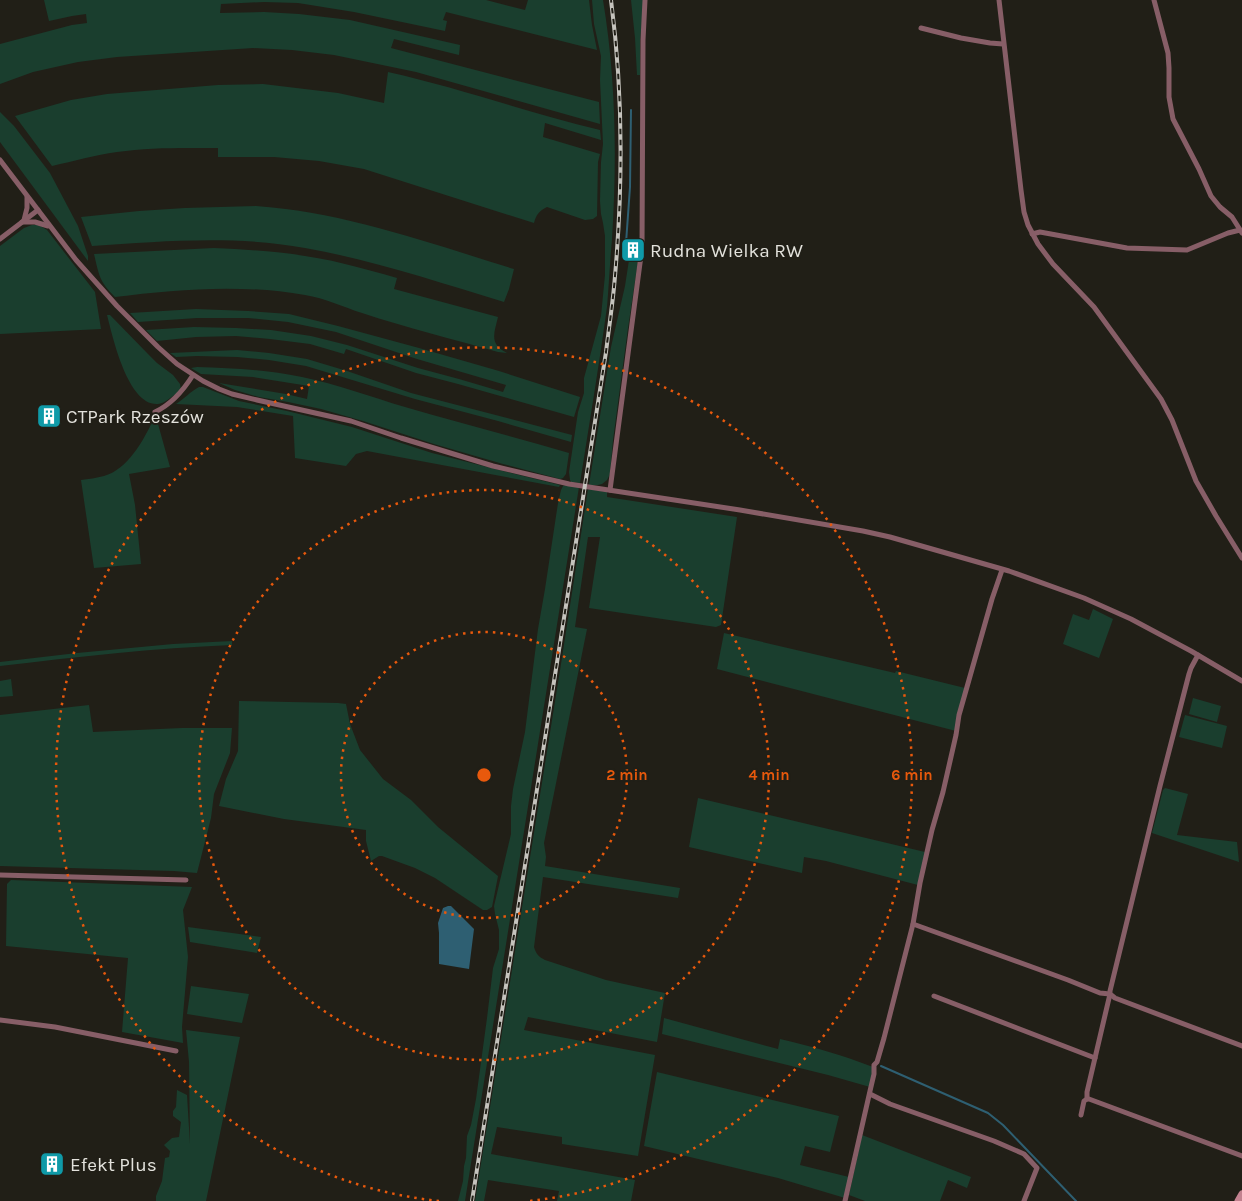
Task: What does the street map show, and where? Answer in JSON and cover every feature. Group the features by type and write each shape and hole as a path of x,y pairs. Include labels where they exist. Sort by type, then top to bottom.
{"street":[{"path":"610,490 642,248 643,40 645,0"},
{"path":"998,0 1022,198 1028,225 1038,244 1053,264 1094,306 1161,399 1172,420 1203,494 1242,558"},
{"path":"1032,234 1040,232 1127,248 1188,250 1228,233 1241,232 1232,217 1220,208 1211,196 1173,118 1169,97 1168,53 1154,0"},
{"path":"921,28 961,38 1003,44"},
{"path":"0,160 76,260 117,306 177,364 192,375 232,394 352,421 400,438 493,466 569,484 740,510 890,537 1009,571 1084,598 1144,626 1242,681"},
{"path":"22,223 27,212 26,194"},
{"path":"0,239 38,210"},
{"path":"22,223 35,222 51,227"},
{"path":"155,412 183,391 192,375"},
{"path":"845,1201 870,1094 874,1065 877,1062 884,1038 913,924 920,883 960,715 992,599 1002,570"},
{"path":"1081,1115 1084,1101 1087,1099 1110,988 1160,786 1191,668 1198,655"},
{"path":"0,875 186,880"},
{"path":"913,924 1100,993 1110,994 1115,998 1242,1046"},
{"path":"934,996 1095,1058"},
{"path":"0,1020 47,1026 176,1051"},
{"path":"870,1094 890,1104 994,1141 1024,1154 1037,1168 1024,1201"},
{"path":"1087,1099 1242,1156"},
{"path":"1238,1201 1242,1194"}],"green space":[{"path":"44,0 486,0 525,10 528,0 589,0 597,50 446,12 443,20 447,21 445,31 354,12 298,3 221,4 220,13 264,12 350,20 460,45 459,55 394,39 391,48 599,102 600,124 416,72 334,55 292,50 253,48 117,57 78,62 33,72 0,84 0,44 72,25 87,23 86,14 49,21"},
{"path":"592,0 603,0 611,59 615,179 607,307 580,483 571,482 569,472 578,412 584,393 584,378 601,316 605,275 605,236 600,201 603,144 600,80 601,56 594,24"},
{"path":"631,0 644,0 640,41 640,75 637,75"},
{"path":"388,72 442,85 600,130 601,140 545,123 543,137 600,154 598,162 597,216 593,219 585,220 547,207 538,214 534,223 364,169 319,161 274,157 218,157 218,148 129,150 52,166 15,116 71,100 107,94 218,85 263,84 338,93 384,103"},
{"path":"0,112 14,126 50,173 78,226 88,261 0,142"},
{"path":"256,206 289,209 354,222 418,239 514,269 509,289 504,302 380,265 330,253 279,244 199,240 92,246 81,217 185,208"},
{"path":"39,225 47,230 95,292 101,329 0,334 0,246 24,228"},
{"path":"214,248 313,257 397,278 394,289 498,317 494,333 495,342 501,350 507,353 396,324 320,298 305,295 257,290 210,289 115,297 100,277 94,254"},
{"path":"629,260 638,261 610,474 602,484 589,485 611,347"},
{"path":"196,309 289,314 419,348 580,397 574,417 416,373 346,349 344,354 310,344 236,336 196,337 157,341 146,330 194,327 271,330 311,336 347,345 418,368 503,392 506,385 417,359 336,332 288,322 248,318 197,318 138,322 130,313"},
{"path":"107,315 110,315 157,363 173,375 180,384 181,390 160,404 147,402 138,394 130,383 118,354"},
{"path":"237,350 307,359 411,393 572,435 571,442 415,399 306,366 237,357 176,357 170,353"},
{"path":"191,368 263,371 315,380 549,447 569,453 566,474 560,479 434,444 321,409 259,397 219,383 307,399 309,386 253,377 201,374"},
{"path":"199,387 239,401 352,427 432,453 560,485 559,487 367,451 356,454 346,466 295,458 293,416 237,407 176,404"},
{"path":"153,420 156,420 158,424 170,467 129,474 135,505 141,564 94,568 81,480 104,476 120,468 140,445"},
{"path":"566,485 579,487 465,1201 458,1201 463,1181 467,1136 476,1099 493,968 499,949 499,930 494,906 511,834 513,789 525,732 538,629 558,503 561,490"},
{"path":"588,489 607,492 607,497 737,517 721,625 716,627 589,608 600,537 588,537 575,627 587,629 544,843 545,866 680,888 678,898 543,877 534,947 538,955 545,960 606,980 665,993 657,1042 528,1017 524,1030 655,1055 638,1156 562,1144 562,1137 497,1127 491,1154 635,1180 631,1201 557,1201 559,1191 488,1180 484,1201 475,1201 561,664"},
{"path":"1093,609 1113,619 1099,658 1063,644 1073,614 1089,620"},
{"path":"724,633 965,688 956,731 717,669"},
{"path":"232,641 232,645 87,656 0,666 0,662 77,653 173,644"},
{"path":"11,679 13,696 0,697 0,681"},
{"path":"1193,698 1221,706 1217,722 1189,714"},
{"path":"239,701 346,704 350,724 360,750 383,779 411,800 438,827 498,876 492,907 483,910 435,878 415,868 382,856 371,861 366,841 366,830 284,819 219,806 226,779 238,751"},
{"path":"89,705 93,732 232,728 230,753 214,794 211,818 197,873 0,866 0,715"},
{"path":"1185,715 1227,726 1222,748 1179,737"},
{"path":"1165,788 1188,794 1177,835 1237,842 1239,862 1152,833"},
{"path":"698,798 925,852 918,885 804,857 802,873 689,847"},
{"path":"11,880 192,887 183,910 188,957 182,1027 183,1043 122,1032 128,958 6,946 7,884"},
{"path":"188,927 261,937 257,953 190,942"},
{"path":"191,986 249,994 242,1023 187,1014"},
{"path":"664,1018 778,1049 780,1039 850,1059 873,1067 870,1087 662,1034"},
{"path":"186,1030 240,1037 206,1201 156,1201 162,1181 165,1158 169,1157 170,1151 164,1145 172,1138 179,1137 181,1122 173,1116 173,1111 176,1107 177,1090 187,1095 190,1144 189,1062"},
{"path":"657,1072 839,1116 830,1152 805,1146 800,1165 849,1177 845,1198 778,1178 644,1146"},
{"path":"862,1135 971,1177 967,1188 948,1180 940,1201 865,1201 849,1195"}],"water":[{"path":"451,906 474,929 469,969 439,964 438,923 443,908"}],"waterway":[{"path":"626,243 630,187 631,110"},
{"path":"881,1066 988,1113 1003,1125 1076,1201"}],"railway":[{"path":"472,1201 606,352 613,295 618,242 620,103 611,0"}],"place":[{"name":"Rudna Wielka RW","path":"633,250"},
{"name":"CTPark Rzeszów","path":"49,416"},
{"name":"Efekt Plus","path":"52,1164"}]}
